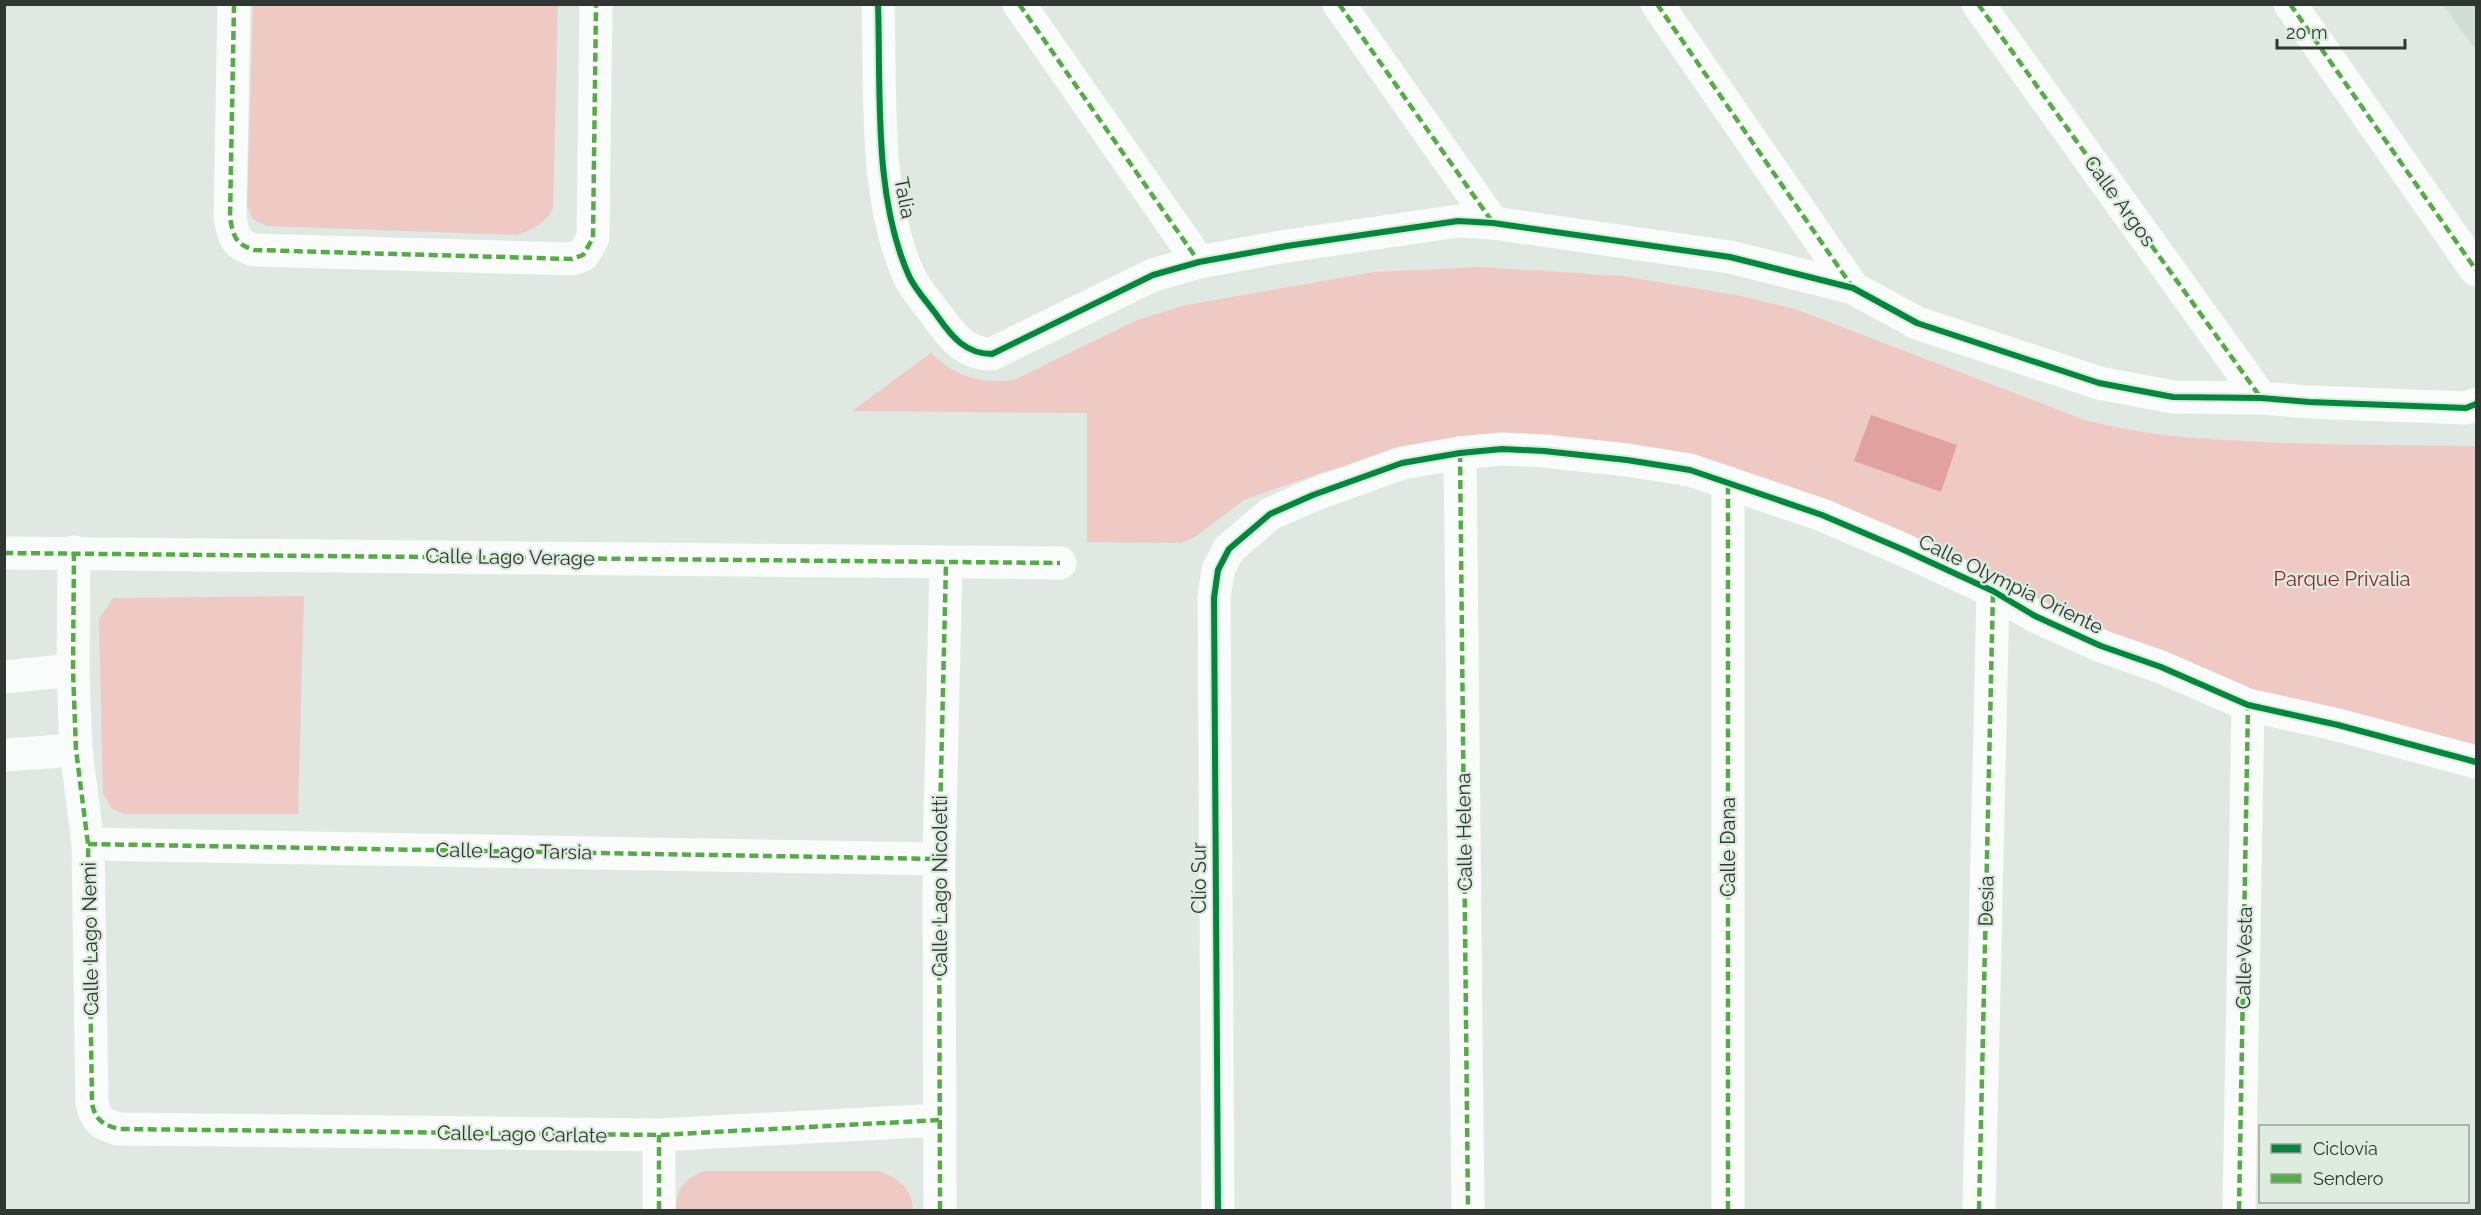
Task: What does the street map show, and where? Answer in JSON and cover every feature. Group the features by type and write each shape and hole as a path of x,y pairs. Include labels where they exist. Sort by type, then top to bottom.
{"street":[{"path":"234,4 230,217 232,233 241,246 254,250 572,259 583,255 593,238 596,4"},
{"name":"Talia","path":"878,4 883,181 898,245 910,278 951,335 968,350 979,354 992,354 1153,275 1199,262"},
{"path":"1019,4 1199,262 1287,246 1458,221 1493,224 1730,257 1853,288 1917,323 2098,383 2173,397 2261,398 2466,408 2476,404"},
{"path":"1339,4 1493,224"},
{"path":"1657,4 1853,288"},
{"name":"Calle Argos","path":"1978,4 2261,398"},
{"path":"2290,4 2476,270"},
{"name":"Calle Olympia Oriente","path":"1229,549 1270,514 1313,495 1402,463 1460,453 1502,449 1627,460 1690,471 1821,515 1993,591 2035,616 2101,646 2162,667 2248,705 2338,725 2476,762"},
{"name":"Calle Helena","path":"1460,453 1468,1210"},
{"name":"Calle Dana","path":"1728,483 1728,1210"},
{"name":"Clío Sur","path":"1218,1210 1214,598 1218,570 1229,549"},
{"name":"Calle Lago Nemi","path":"74,552 73,670 76,750 88,844 92,1103 94,1114 104,1126"},
{"name":"Calle Lago Verage","path":"4,553 1060,563"},
{"name":"Calle Lago Nicoletti","path":"940,1210 939,859 946,562"},
{"name":"Desia","path":"1979,1210 1993,591"},
{"path":"4,677 73,670"},
{"name":"Calle Vesta","path":"2240,1210 2248,705"},
{"path":"4,755 76,750"},
{"name":"Calle Lago Tarsia","path":"88,844 939,859"},
{"name":"Calle Lago Carlate","path":"104,1126 119,1129 659,1135 939,1120"},
{"path":"659,1135 659,1210"}],"shaded area":[{"path":"2443,5 2476,5 2476,51"},
{"path":"1871,415 1957,445 1941,492 1854,461"}],"green space":[{"path":"253,5 558,5 553,208 550,214 529,231 517,235 267,226 253,219 247,206"},
{"name":"Parque Privalia","path":"1480,267 1623,276 1741,296 1795,309 2082,419 2149,433 2262,442 2476,446 2476,754 2264,698 1703,469 1367,461 1323,472 1244,500 1195,537 1181,543 1087,542 1087,413 852,411 931,353 949,368 970,377 1004,381 1016,379 1137,320 1186,305 1374,272"},
{"path":"304,596 298,814 125,814 112,809 103,794 99,619 113,598"},
{"path":"704,1171 879,1171 903,1185 910,1196 913,1210 676,1210 680,1190 686,1181"}],"marked path":[{"path":"234,4 230,217 234,234 239,242 254,250 572,259 583,255 593,238 596,4"},
{"path":"1019,4 1199,262"},
{"path":"1339,4 1493,223"},
{"path":"1657,4 1853,288"},
{"path":"1978,4 2261,398"},
{"path":"2290,4 2476,270"},
{"path":"1460,453 1468,1210"},
{"path":"1728,483 1728,1210"},
{"path":"74,552 73,670 76,750 88,844 92,1103 95,1114 108,1126 119,1129 659,1135 939,1120"},
{"path":"4,553 1060,563"},
{"path":"940,1210 939,859 946,563"},
{"path":"1979,1210 1993,591"},
{"path":"2239,1210 2248,705"},
{"path":"88,844 939,859"},
{"path":"659,1135 659,1210"}],"cycle path":[{"path":"878,4 881,143 889,212 897,245 909,276 919,292 954,337 967,348 975,351 992,354 1153,275 1199,262 1287,246 1458,221 1493,223 1730,257 1853,288 1917,323 2099,383 2173,397 2261,398 2466,408 2476,404"},
{"path":"1218,1210 1214,598 1218,570 1229,549 1270,514 1313,495 1402,463 1460,453 1502,449 1627,460 1690,470 1822,515 1993,591 2035,616 2101,646 2161,667 2248,705 2338,725 2476,762"}]}
